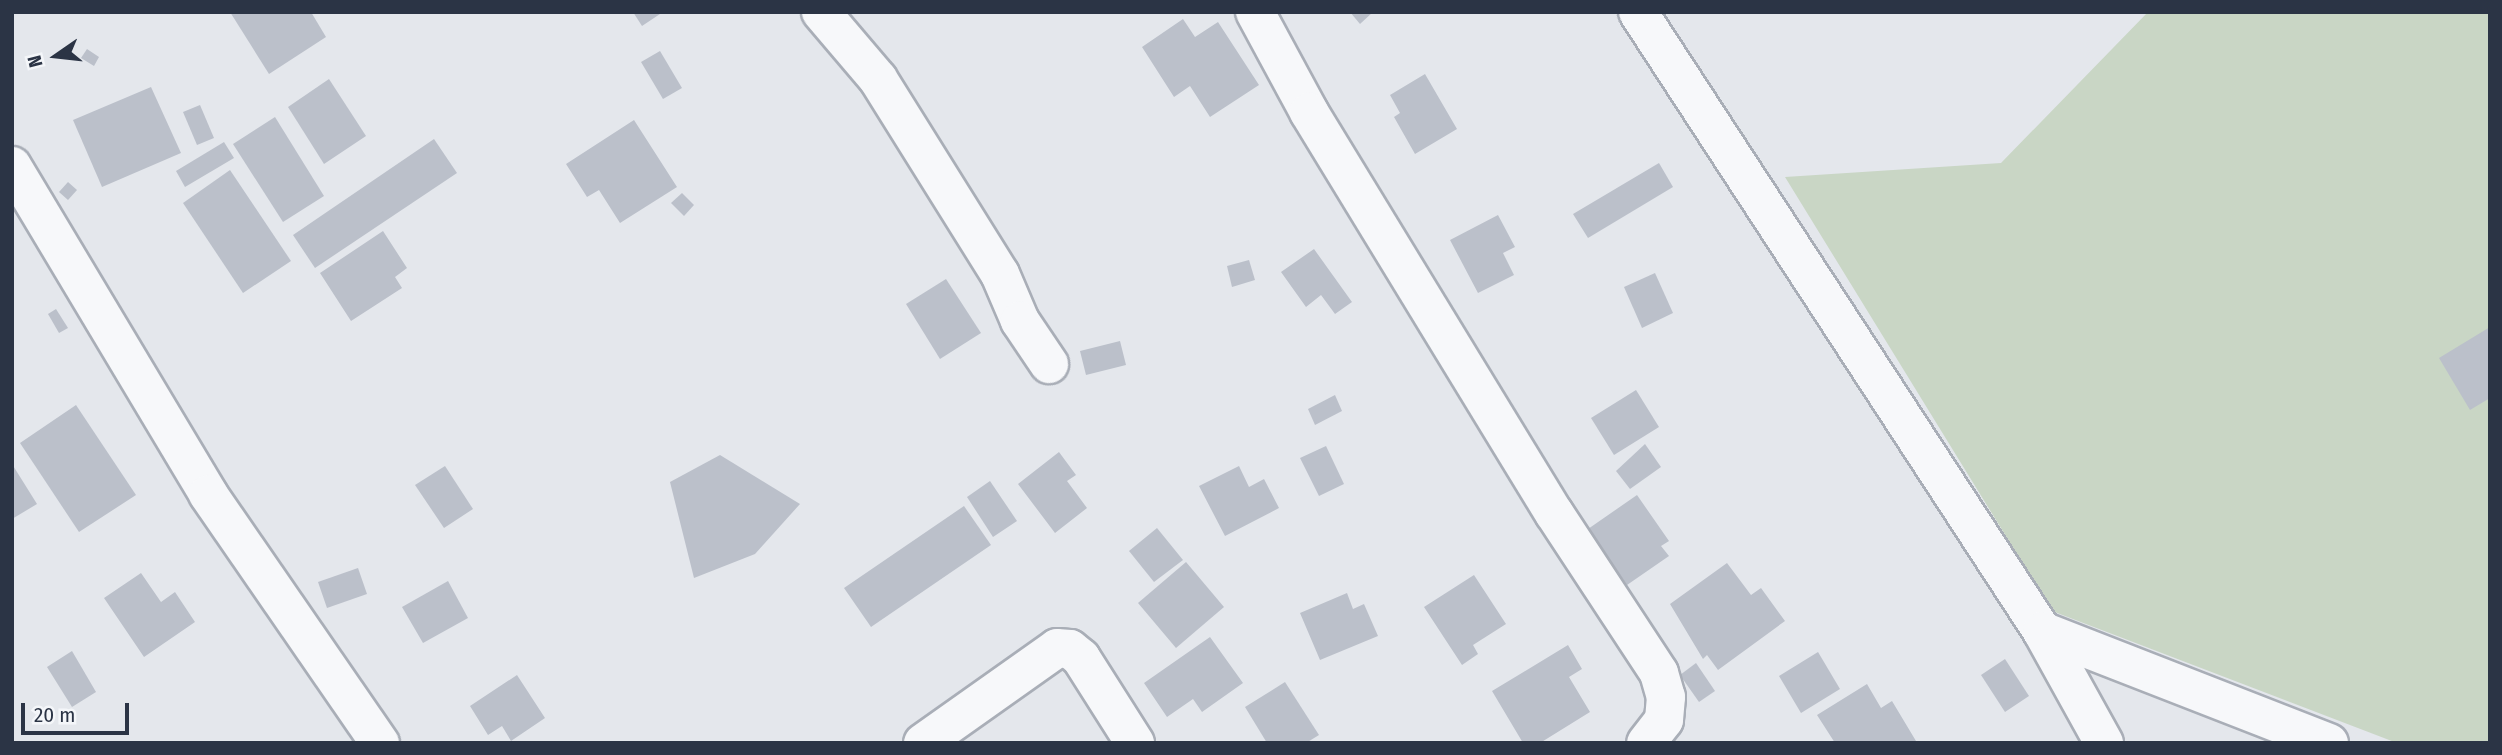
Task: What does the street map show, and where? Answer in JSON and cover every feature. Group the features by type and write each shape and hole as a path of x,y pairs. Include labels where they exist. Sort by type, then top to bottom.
{"street":[{"path":"821,12 878,79 1000,274 1020,321 1049,364"},
{"path":"1255,12 1309,112 1554,513 1659,673 1666,698 1664,720 1646,743"},
{"path":"1639,12 2042,631 2104,743"},
{"path":"12,166 208,495 380,743"},
{"path":"2042,631 2329,743"},
{"path":"923,743 1057,648 1070,649 1081,658 1135,743"}],"green space":[{"path":"2148,12 2490,12 2490,743 2397,743 2052,611 1785,177 2001,163"}],"building":[{"path":"230,12 311,12 326,37 269,74"},
{"path":"633,12 663,12 642,26"},
{"path":"1350,12 1373,12 1360,24"},
{"path":"1183,19 1195,37 1218,22 1259,85 1210,117 1190,86 1174,97 1142,47"},
{"path":"87,49 99,57 94,66 81,58"},
{"path":"660,51 682,88 663,99 641,62"},
{"path":"1425,74 1457,129 1415,154 1394,117 1400,113 1390,95"},
{"path":"329,79 366,136 324,164 288,107"},
{"path":"151,87 181,153 102,187 73,120"},
{"path":"200,105 214,138 197,145 183,112"},
{"path":"275,117 324,196 283,222 233,144"},
{"path":"634,120 677,187 620,223 599,190 587,197 566,164"},
{"path":"434,139 457,173 315,268 293,235"},
{"path":"224,142 234,158 185,187 176,171"},
{"path":"1659,163 1673,187 1588,238 1573,214"},
{"path":"230,170 291,261 243,293 183,203"},
{"path":"68,182 77,190 68,200 59,192"},
{"path":"682,193 694,205 684,216 671,203"},
{"path":"1498,215 1515,247 1503,253 1514,275 1478,293 1450,240"},
{"path":"383,231 407,268 395,277 402,288 351,321 320,273"},
{"path":"1314,249 1352,302 1335,314 1321,295 1306,307 1281,272"},
{"path":"1249,260 1255,280 1232,287 1227,266"},
{"path":"1655,273 1673,313 1642,328 1624,287"},
{"path":"946,279 981,333 940,359 906,304"},
{"path":"56,309 68,328 59,333 48,314"},
{"path":"2490,327 2490,398 2470,410 2439,358"},
{"path":"1120,341 1126,365 1086,375 1080,351"},
{"path":"1636,390 1659,427 1614,455 1591,418"},
{"path":"1335,395 1342,411 1315,425 1308,409"},
{"path":"76,405 136,495 79,532 20,443"},
{"path":"1645,444 1661,467 1630,489 1616,471"},
{"path":"1326,446 1344,484 1319,496 1300,458"},
{"path":"1059,452 1076,475 1067,481 1087,508 1055,533 1018,484"},
{"path":"720,455 800,504 755,554 694,578 670,482"},
{"path":"12,464 37,504 12,519"},
{"path":"445,466 473,509 444,528 415,485"},
{"path":"1239,466 1249,487 1264,479 1279,508 1225,536 1199,486"},
{"path":"990,481 1017,521 993,537 967,497"},
{"path":"1637,495 1669,541 1661,546 1669,556 1627,585 1588,529"},
{"path":"964,506 991,545 871,627 844,588"},
{"path":"1157,528 1183,560 1154,582 1129,551"},
{"path":"1186,562 1224,607 1176,648 1138,603"},
{"path":"1727,563 1751,595 1761,588 1785,621 1718,670 1707,655 1703,659 1670,604"},
{"path":"358,568 367,594 327,608 318,582"},
{"path":"141,573 161,602 175,592 195,622 144,657 104,598"},
{"path":"1474,575 1506,624 1473,645 1478,654 1462,665 1424,607"},
{"path":"448,581 468,618 423,643 402,607"},
{"path":"1347,593 1353,609 1364,604 1378,636 1320,660 1300,613"},
{"path":"1210,637 1243,683 1202,712 1193,699 1167,717 1144,683"},
{"path":"1568,645 1582,669 1569,677 1590,712 1540,743 1523,743 1492,691"},
{"path":"72,651 96,692 72,707 47,667"},
{"path":"1818,652 1840,689 1801,713 1779,676"},
{"path":"2005,659 2029,696 2005,712 1981,675"},
{"path":"1696,663 1715,691 1699,702 1680,675"},
{"path":"517,675 545,718 511,741 502,726 488,735 470,706"},
{"path":"1285,682 1319,735 1306,743 1267,743 1245,707"},
{"path":"1867,684 1881,708 1892,701 1916,741 1835,743 1817,715"}]}
